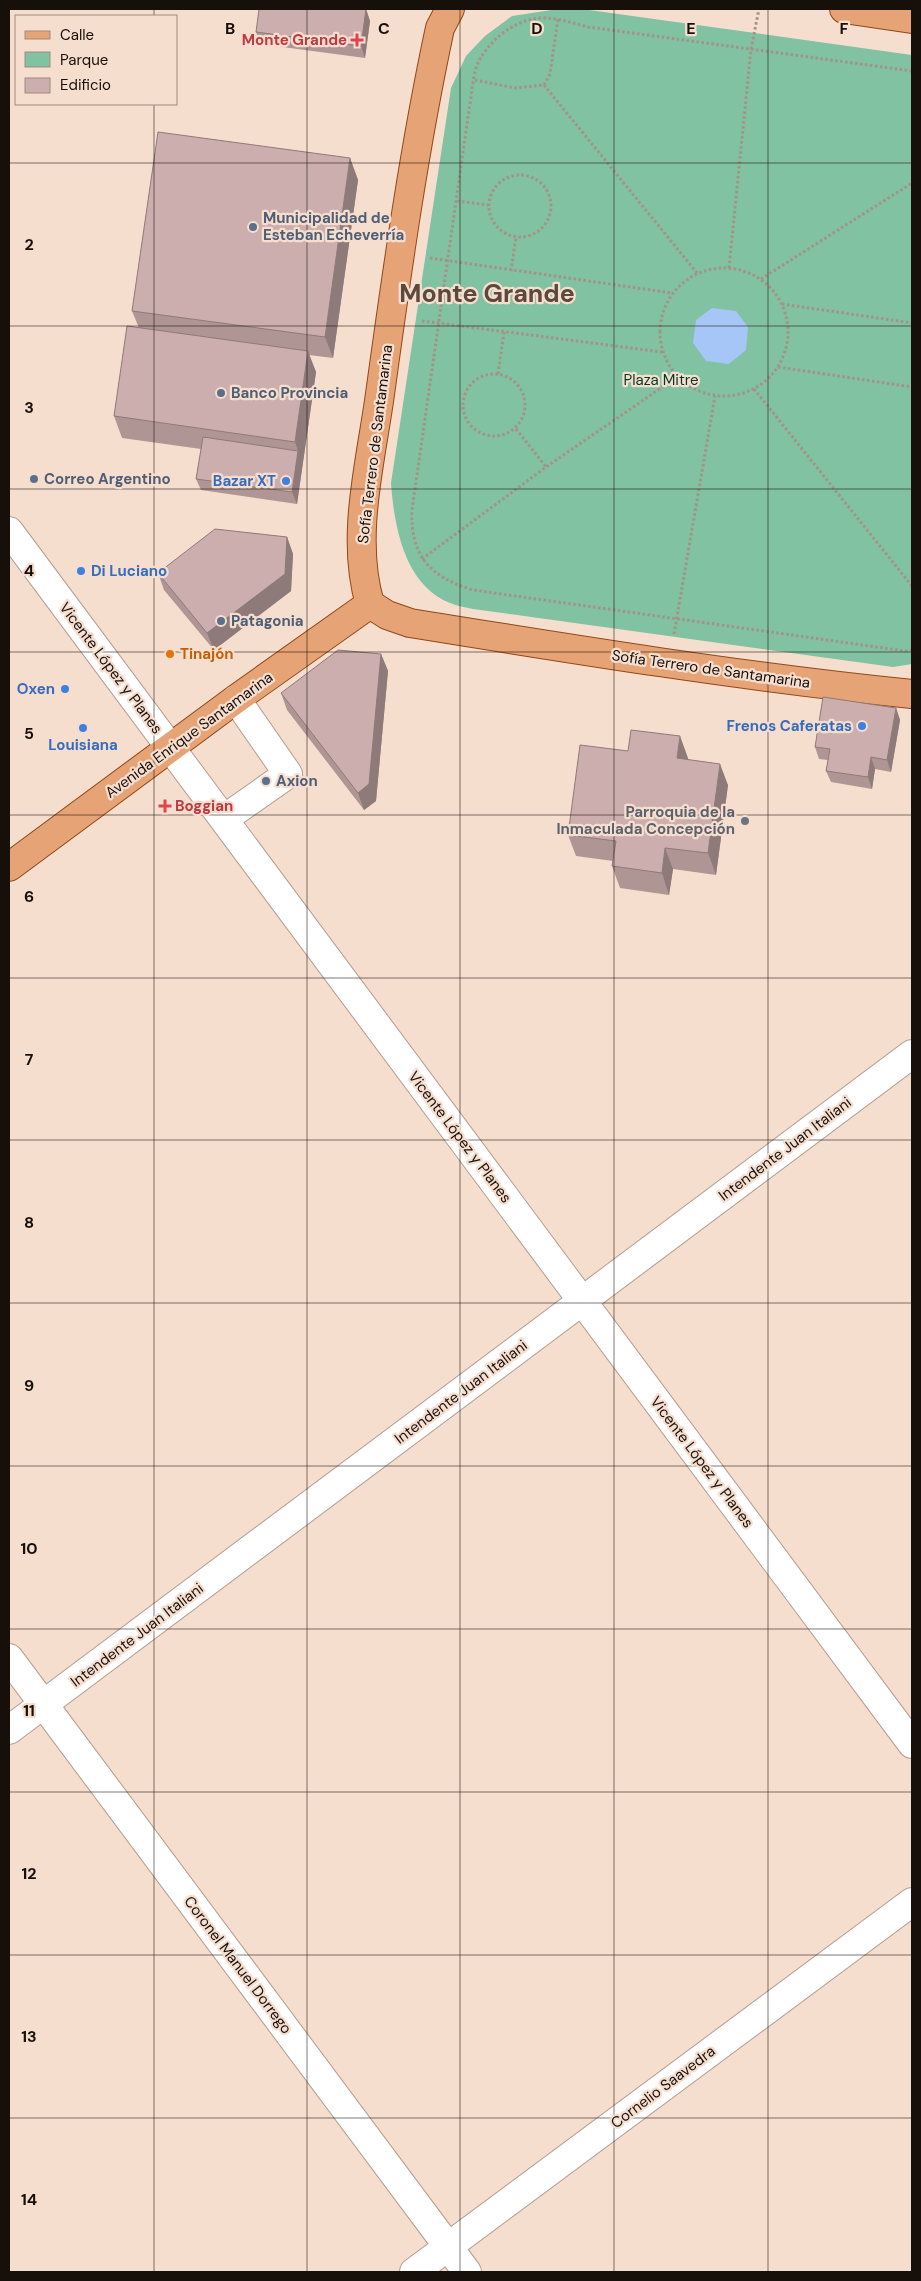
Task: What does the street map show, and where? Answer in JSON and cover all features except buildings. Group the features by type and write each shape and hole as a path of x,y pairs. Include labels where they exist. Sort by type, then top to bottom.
{"main road":[{"name":"Sofía Terrero de Santamarina","path":"450,9 440,28 430,76 390,316 366,498 362,544 365,585 370,604 387,615 410,623 666,663 830,686 912,694"},
{"path":"844,9 912,18"},
{"name":"Avenida Enrique Santamarina","path":"9,867 236,699 370,604"}],"street":[{"name":"Vicente López y Planes","path":"9,531 912,1744"},
{"path":"224,819 288,774 236,699"},
{"name":"Intendente Juan Italiani","path":"9,1730 912,1054"},
{"name":"Coronel Manuel Dorrego","path":"9,1658 467,2272"},
{"name":"Cornelio Saavedra","path":"414,2272 912,1902"}],"path":[{"path":"729,268 751,49 758,9"},
{"path":"912,71 588,27 558,19 541,18 515,25 492,42 478,62 412,510 413,539 422,559 454,584 473,590 677,620 912,650"},
{"path":"544,85 550,74 558,19"},
{"path":"475,80 515,88 544,85"},
{"path":"544,85 697,273"},
{"path":"513,176 533,178 541,184 551,202 551,212 547,222 541,229 532,235 516,237 502,233 494,225 488,205 496,186 513,176"},
{"path":"761,279 912,183"},
{"path":"457,201 488,205"},
{"path":"511,270 516,237"},
{"path":"399,253 448,262 672,293"},
{"path":"713,268 729,268 746,271 761,279 773,290 782,304 788,325 787,347 778,367 754,389 728,397 715,396 694,389 677,377 668,365 662,352 659,331 662,311 672,293 683,281 697,273 713,268"},
{"path":"782,304 912,323"},
{"path":"390,316 662,352"},
{"path":"498,374 504,332"},
{"path":"778,367 912,387"},
{"path":"488,374 498,374 516,382 526,401 522,420 516,429 497,437 486,436 477,432 464,415 465,394 470,385 478,378 488,374"},
{"path":"422,559 546,467 677,377"},
{"path":"754,389 912,586"},
{"path":"666,663 677,620 715,396"},
{"path":"516,429 546,467"}],"green space":[{"name":"Plaza Mitre","path":"558,9 582,9 912,55 912,664 893,667 473,609 453,604 434,594 422,583 412,568 404,552 399,535 391,483 451,88 466,56 485,36 512,16"}],"water":[{"path":"712,308 736,311 748,327 746,350 729,364 706,361 693,343 696,320"}],"place":[{"name":"Monte Grande","path":"357,40"},
{"name":"Municipalidad de Esteban Echeverría","path":"253,227"},
{"name":"Banco Provincia","path":"221,393"},
{"name":"Correo Argentino","path":"34,479"},
{"name":"Bazar XT","path":"286,481"},
{"name":"Di Luciano","path":"81,571"},
{"name":"Patagonia","path":"221,621"},
{"name":"Tinajón","path":"170,654"},
{"name":"Oxen","path":"65,689"},
{"name":"Frenos Caferatas","path":"862,726"},
{"name":"Louisiana","path":"83,728"},
{"name":"Axion","path":"266,781"},
{"name":"Boggian","path":"165,806"},
{"name":"Parroquia de la Inmaculada Concepción","path":"745,821"}],"district":[{"name":"Monte Grande","path":"487,293"}]}
